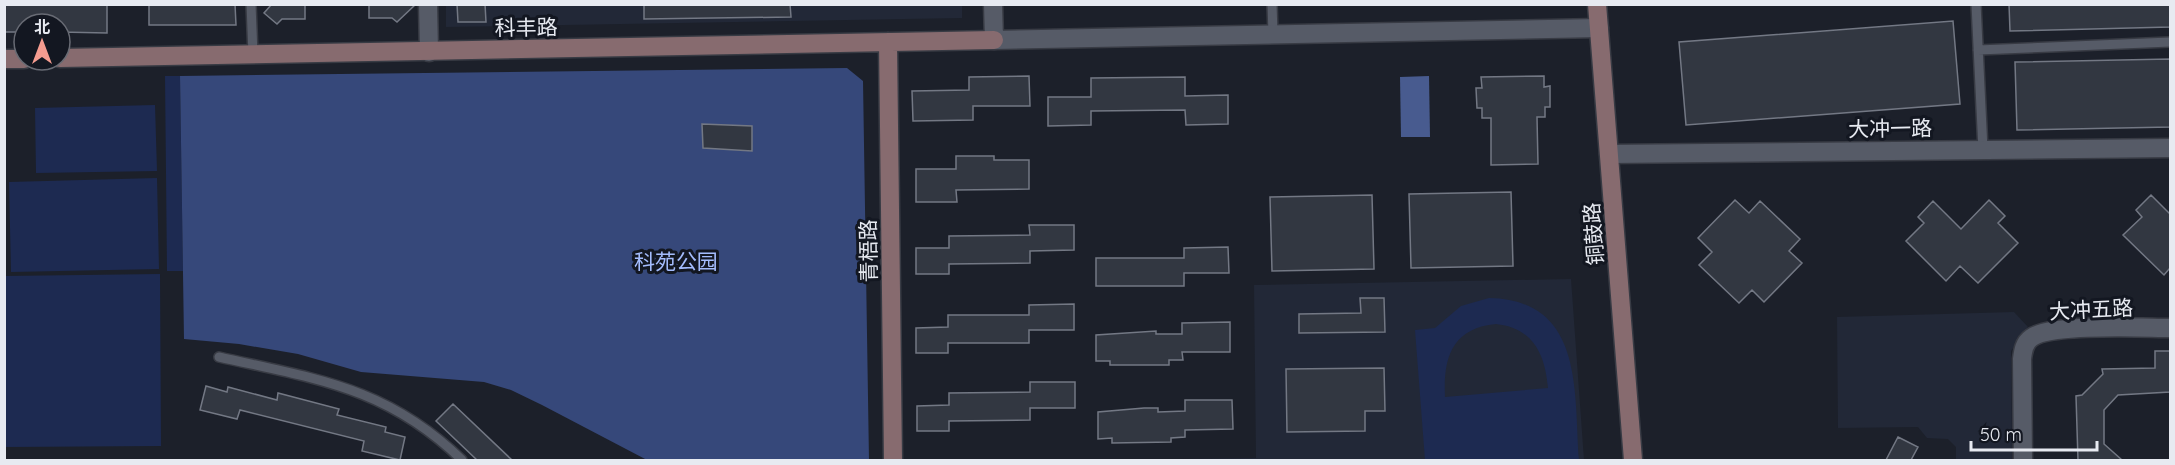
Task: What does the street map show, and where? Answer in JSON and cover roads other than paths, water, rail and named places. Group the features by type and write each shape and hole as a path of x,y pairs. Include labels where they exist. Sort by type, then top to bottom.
{"street":[{"path":"428,4 429,52"},
{"path":"993,4 994,40 1599,28"},
{"name":"铜鼓路","path":"1597,4 1633,460"},
{"name":"科丰路","path":"72,58 994,40"},
{"name":"青梧路","path":"888,42 893,460"},
{"name":"大冲一路","path":"1609,153 2170,147"},
{"name":"大冲五路","path":"2023,460 2022,359 2026,343 2031,338 2062,330 2170,328"}],"lane":[{"path":"251,4 253,55"},
{"path":"1272,4 1273,34"},
{"path":"1976,4 1983,150"},
{"path":"1978,50 2170,42"},
{"path":"219,357 352,389 378,400 417,422 462,460"}],"park label":[{"name":"科苑公园","path":"676,261"}]}
